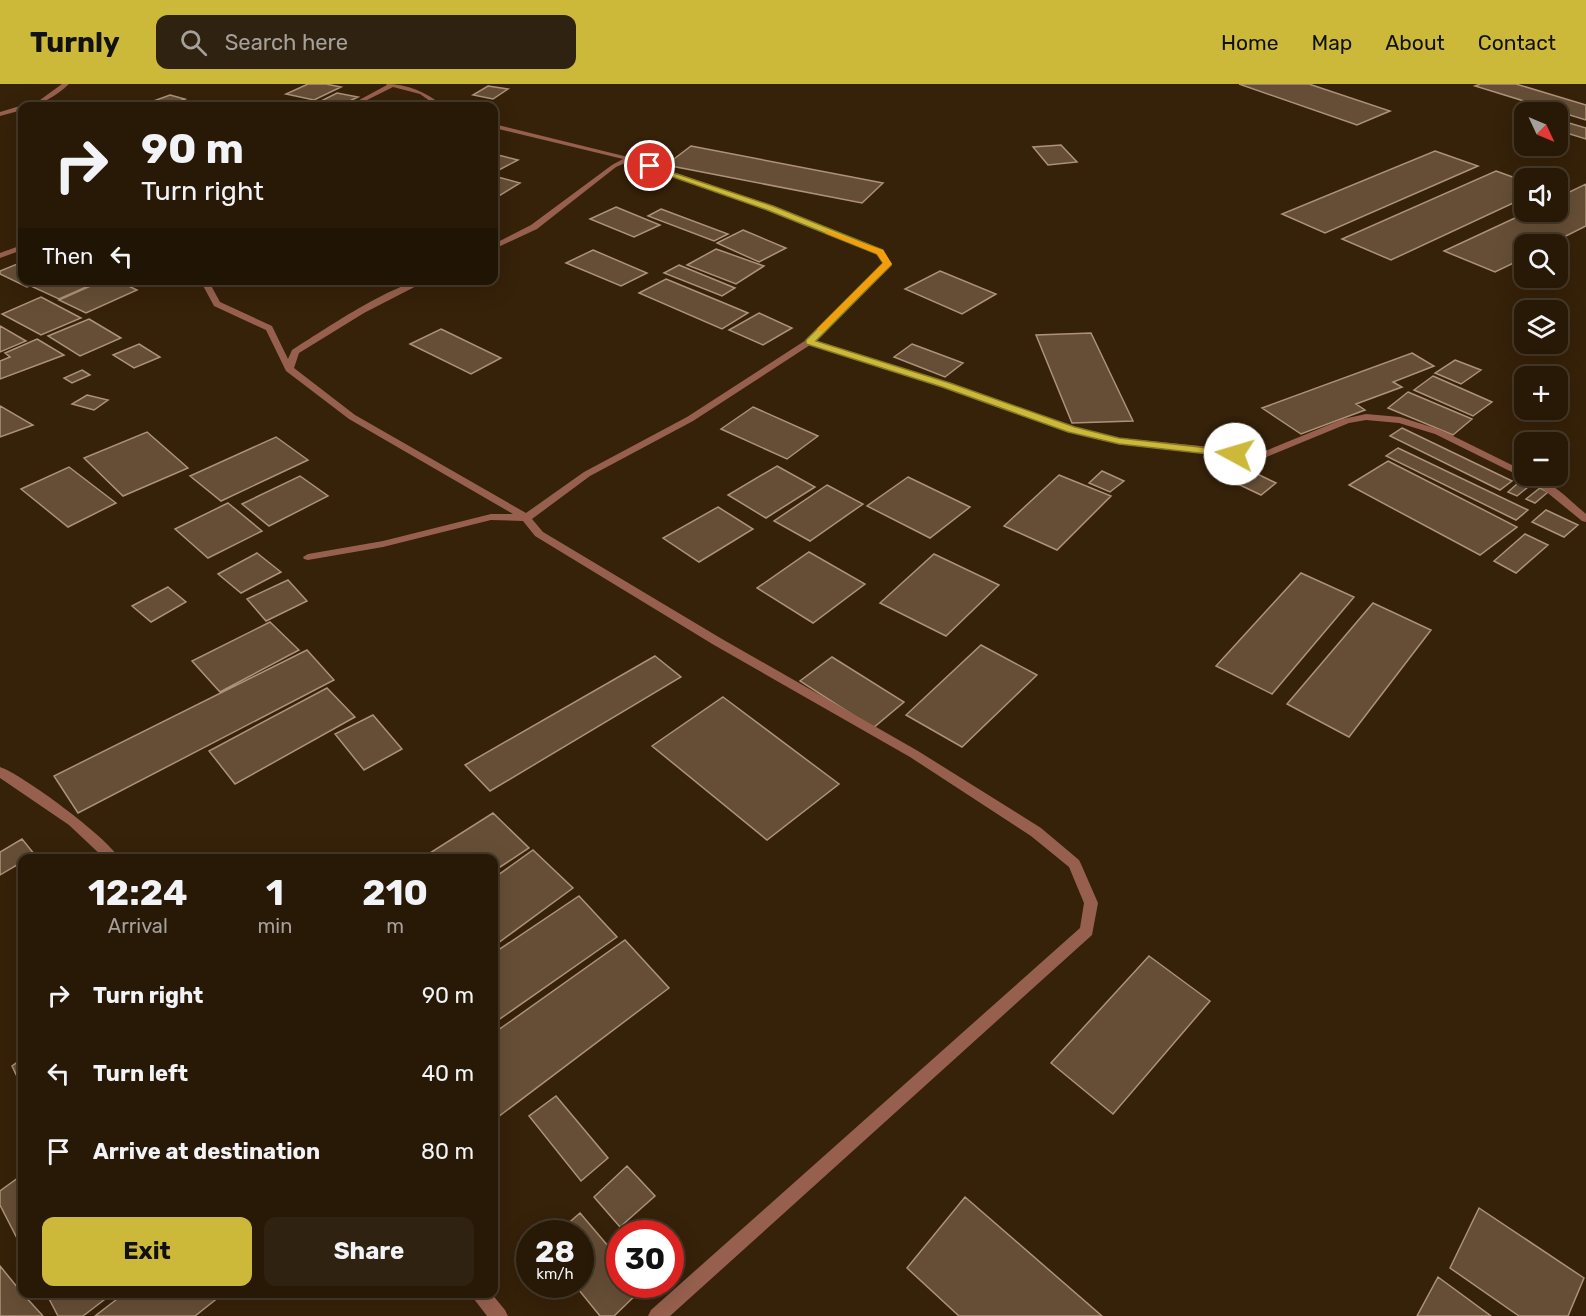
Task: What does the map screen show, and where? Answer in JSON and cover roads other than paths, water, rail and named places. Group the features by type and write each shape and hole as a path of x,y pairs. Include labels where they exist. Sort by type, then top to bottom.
{"street":[{"path":"39,102 66,84"},
{"path":"358,102 391,84 422,93 434,102"},
{"path":"0,114 18,109"},
{"path":"308,556 383,544 491,517 526,518 587,474 690,418 809,342 888,264 880,252 770,208 630,159 498,127"},
{"path":"498,245 534,227 614,166 630,159"},
{"path":"0,256 18,249"},
{"path":"206,285 217,304 269,328 289,369 352,417 526,518 539,534 718,642 914,754 1036,832 1074,864 1091,903 1087,931 657,1316"},
{"path":"289,369 295,352 361,311 414,285"},
{"path":"809,342 946,385 1071,429 1119,441 1264,455 1346,421 1366,417 1400,420 1438,432 1514,470"},
{"path":"1546,486 1586,519"},
{"path":"0,772 69,818 109,854"},
{"path":"484,1298 499,1316"}]}
